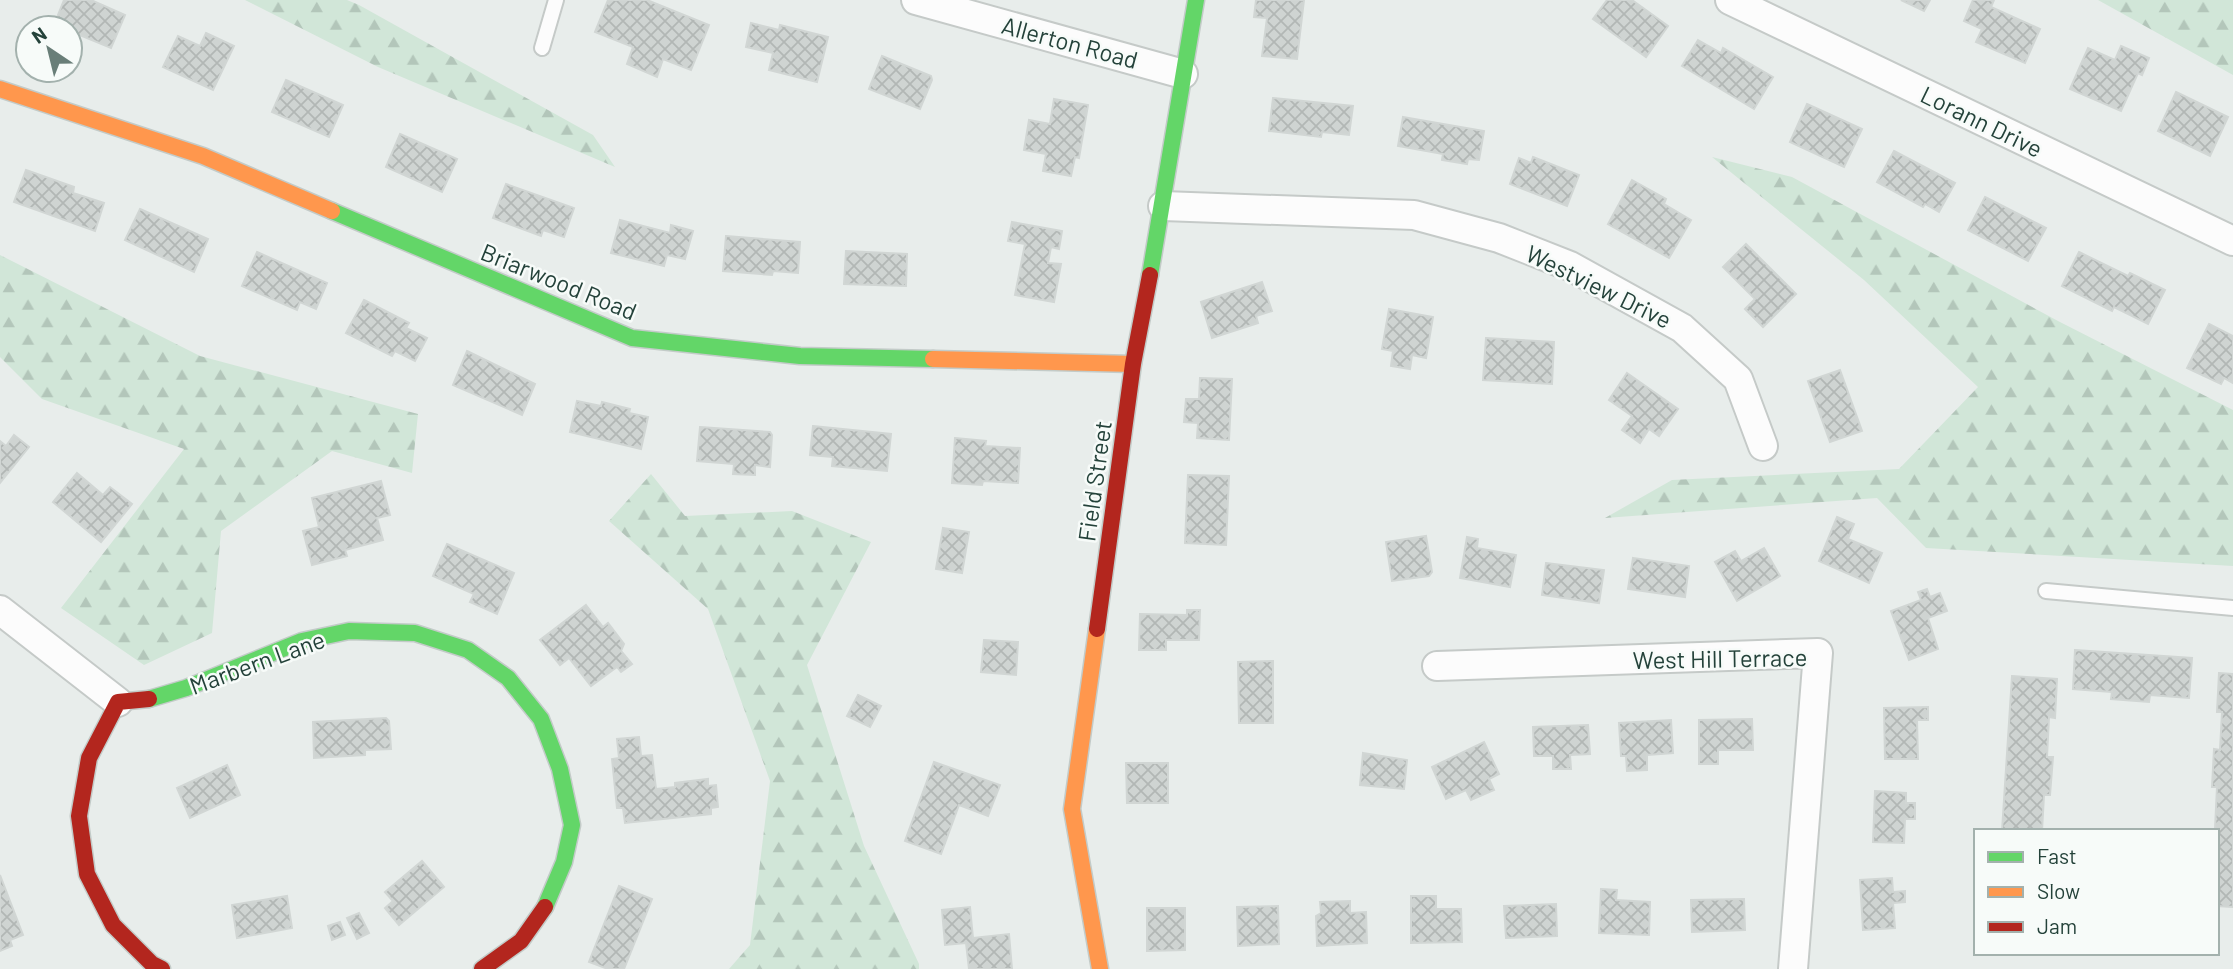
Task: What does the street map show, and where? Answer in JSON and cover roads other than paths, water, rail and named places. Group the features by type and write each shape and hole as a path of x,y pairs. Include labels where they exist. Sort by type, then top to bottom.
{"street":[{"name":"Allerton Road","path":"916,0 1183,74"},
{"name":"Field Street","path":"1100,969 1072,809 1133,364 1163,206 1196,0"},
{"name":"Lorann Drive","path":"1731,0 2233,241"},
{"name":"Briarwood Road","path":"0,89 203,156 632,338 800,356 1133,364"},
{"name":"Westview Drive","path":"1163,206 1414,215 1499,238 1570,266 1682,328 1738,379 1763,446"},
{"path":"0,610 118,702 89,758 79,816 87,874 113,925 152,964 162,969"},
{"name":"Marbern Lane","path":"118,702 163,696 302,640 349,631 415,633 468,650 508,678 541,719 559,769 572,825 564,862 549,901 521,941 482,969"},
{"name":"West Hill Terrace","path":"1437,666 1818,653 1793,969"}],"lane":[{"path":"542,48 556,0"},
{"path":"2046,591 2233,608"}]}
